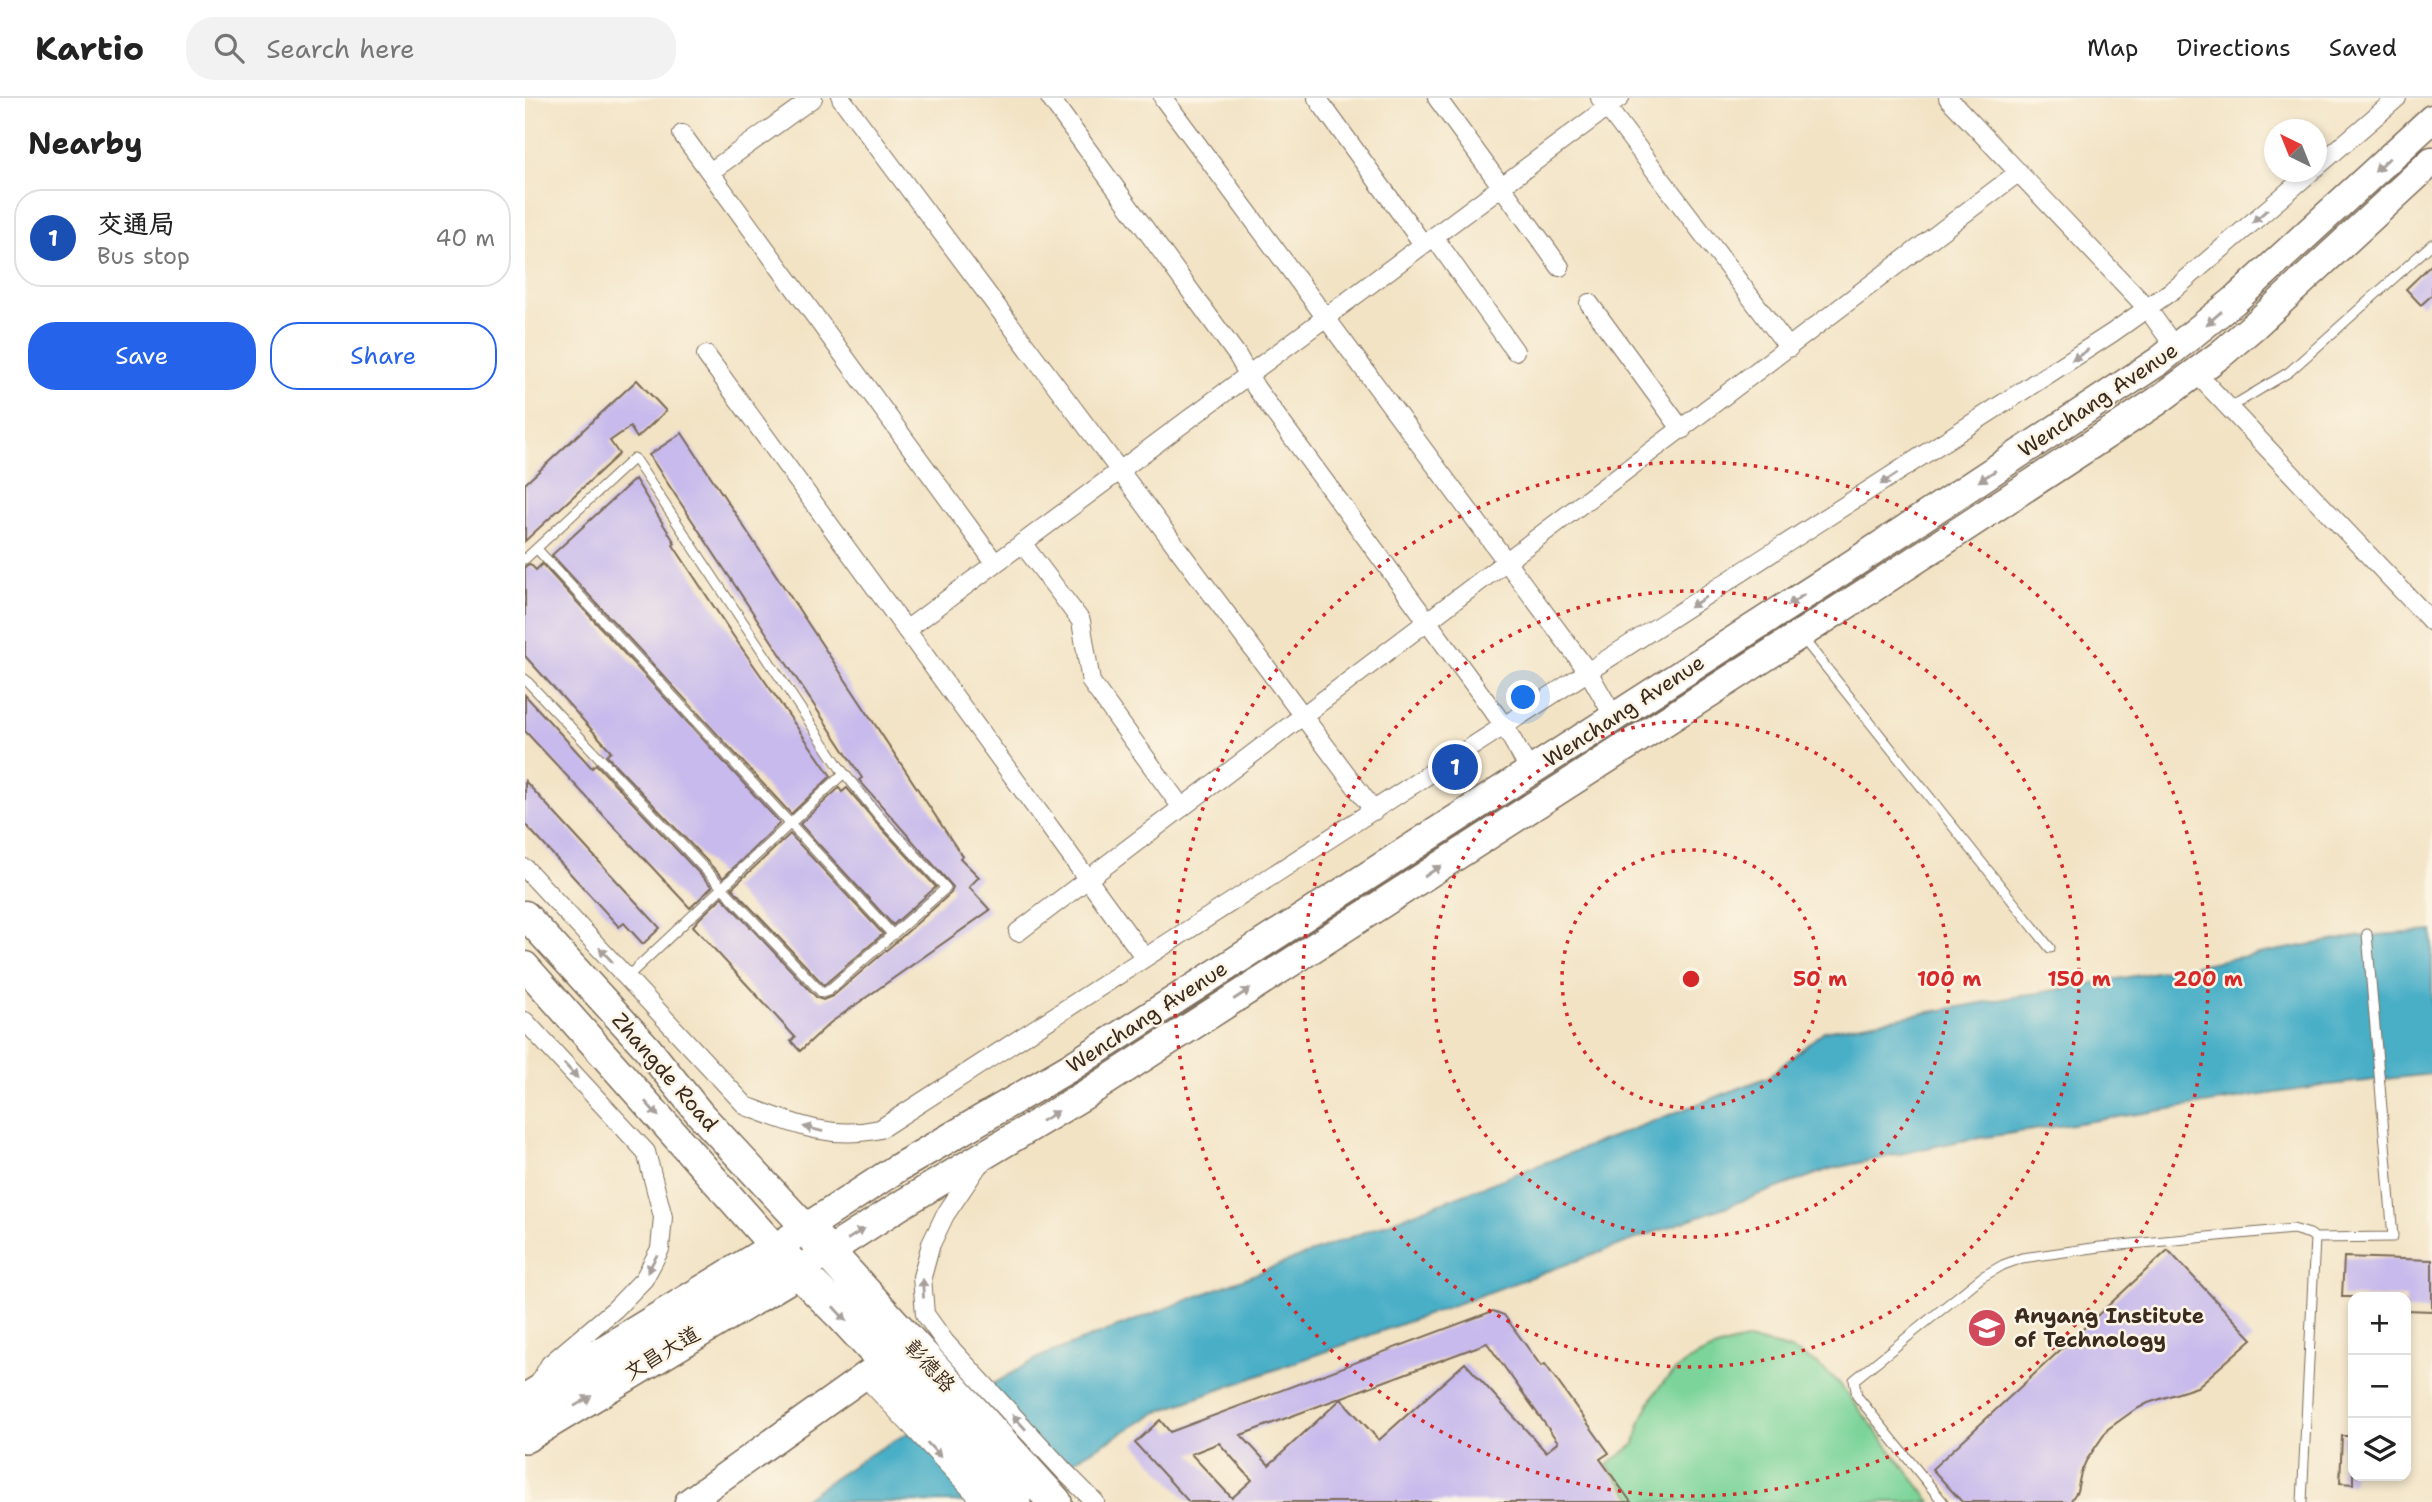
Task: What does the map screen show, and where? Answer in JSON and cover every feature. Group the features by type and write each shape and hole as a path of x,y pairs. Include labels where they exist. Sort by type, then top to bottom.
{"highway":[{"name":"彰德路","path":"816,1240 919,1375 1044,1491"},
{"name":"彰德路","path":"787,1259 874,1369 919,1375"},
{"name":"文昌大道","path":"528,1399 787,1259"},
{"name":"文昌大道","path":"525,1436 787,1259"}],"main road":[{"name":"Wenchang Avenue","path":"816,1240 896,1169 1069,1068 1854,563 2138,376 2176,349 2234,301 2432,119"},
{"name":"Wenchang Avenue","path":"787,1259 816,1240 985,1155 1086,1094 1800,635 2156,402 2255,325 2432,162"},
{"name":"Zhangde Road","path":"525,915 647,1048 700,1114 816,1240"},
{"name":"Zhangde Road","path":"525,966 787,1259"}],"street":[{"path":"710,172 813,98"},
{"path":"841,98 1374,811"},
{"path":"1050,98 1237,355 1248,375 1506,727 1530,771"},
{"path":"1163,98 1589,673 1614,717"},
{"path":"1317,98 1515,351"},
{"path":"1437,98 1560,267"},
{"path":"1948,98 2147,308 2176,349"},
{"path":"2327,158 2397,98"},
{"path":"906,630 1501,186 1609,101 1789,348"},
{"path":"682,134 995,563"},
{"path":"1018,932 2019,172"},
{"path":"525,868 746,1106 794,1124 832,1133 859,1133 880,1129 2112,334 2178,286 2299,182"},
{"path":"1589,303 1682,429"},
{"path":"706,355 1145,958"},
{"path":"2196,373 2432,622"},
{"path":"1022,543 1081,621 1085,632 1091,682 1182,808"},
{"path":"525,1021 646,1152 663,1217 660,1249 644,1279 615,1309 551,1364 528,1399"},
{"path":"983,1502 919,1375 925,1314 922,1277 932,1244 945,1215 985,1155"},
{"path":"688,1502 874,1369"},
{"path":"1044,1491 1095,1502"}],"lane":[{"path":"2229,408 2289,372 2432,244"},
{"path":"525,559 634,458 844,773 879,816 946,888 828,991 821,993 525,679"},
{"path":"537,549 893,935"},
{"path":"1800,635 2050,948"},
{"path":"627,977 844,773"},
{"path":"1943,1502 1857,1396 1854,1380 1982,1277 2022,1258 2100,1247 2293,1229 2315,1238 2393,1237 2368,939"},
{"path":"2302,1502 2315,1238"}],"green space":[{"path":"1746,1340 1797,1353 1828,1373 1839,1383 1931,1502 1636,1502 1607,1465 1635,1444 1649,1403 1673,1373 1688,1362 1724,1345"}],"water":[{"path":"2432,931 2432,1074 2329,1085 1960,1141 1830,1169 1158,1412 1003,1502 799,1502 864,1458 1042,1356 1768,1077 1824,1031 2353,937"}],"building":[{"path":"2432,264 2432,295 2421,305 2406,289"},
{"path":"637,380 666,411 637,438 630,427 610,441 619,454 525,541 525,484"},
{"path":"682,433 962,856 960,858 979,877 969,887 990,910 830,1023 800,1051 791,1041 795,1037 693,926 699,919 722,897 817,998 823,1000 833,996 897,941 951,893 953,887 859,780 862,778 649,455"},
{"path":"635,479 675,543 673,545 831,776 791,814 552,555"},
{"path":"530,564 536,570 542,564 780,823 723,878 606,755 611,751 525,656 525,566"},
{"path":"525,695 592,768 596,764 712,887 690,908 525,731"},
{"path":"525,781 660,928 643,944 624,923 619,927 525,824"},
{"path":"839,788 842,792 847,788 936,887 893,925 800,824"},
{"path":"790,834 883,934 824,985 732,888"},
{"path":"2168,1250 2252,1339 2197,1387 2148,1403 2108,1429 2086,1461 2077,1491 2070,1502 1962,1502 1932,1469"},
{"path":"2344,1257 2432,1260 2432,1311 2411,1310 2411,1292 2348,1292 2348,1297 2342,1297"},
{"path":"1493,1311 1504,1315 1541,1366 1545,1364 1609,1453 1600,1459 1631,1502 1189,1502 1135,1443 1160,1420 1170,1432","holes":["1487,1343 1558,1442 1546,1452 1465,1363 1379,1440 1341,1399 1269,1465 1241,1435","1219,1443 1252,1480 1232,1498 1191,1454"]},
{"path":"2342,1436 2348,1436 2348,1481 2353,1481 2353,1484 2340,1483"}],"place":[{"name":"交通局","path":"1455,767"},
{"name":"Anyang Institute of Technology","path":"1987,1328"}]}
